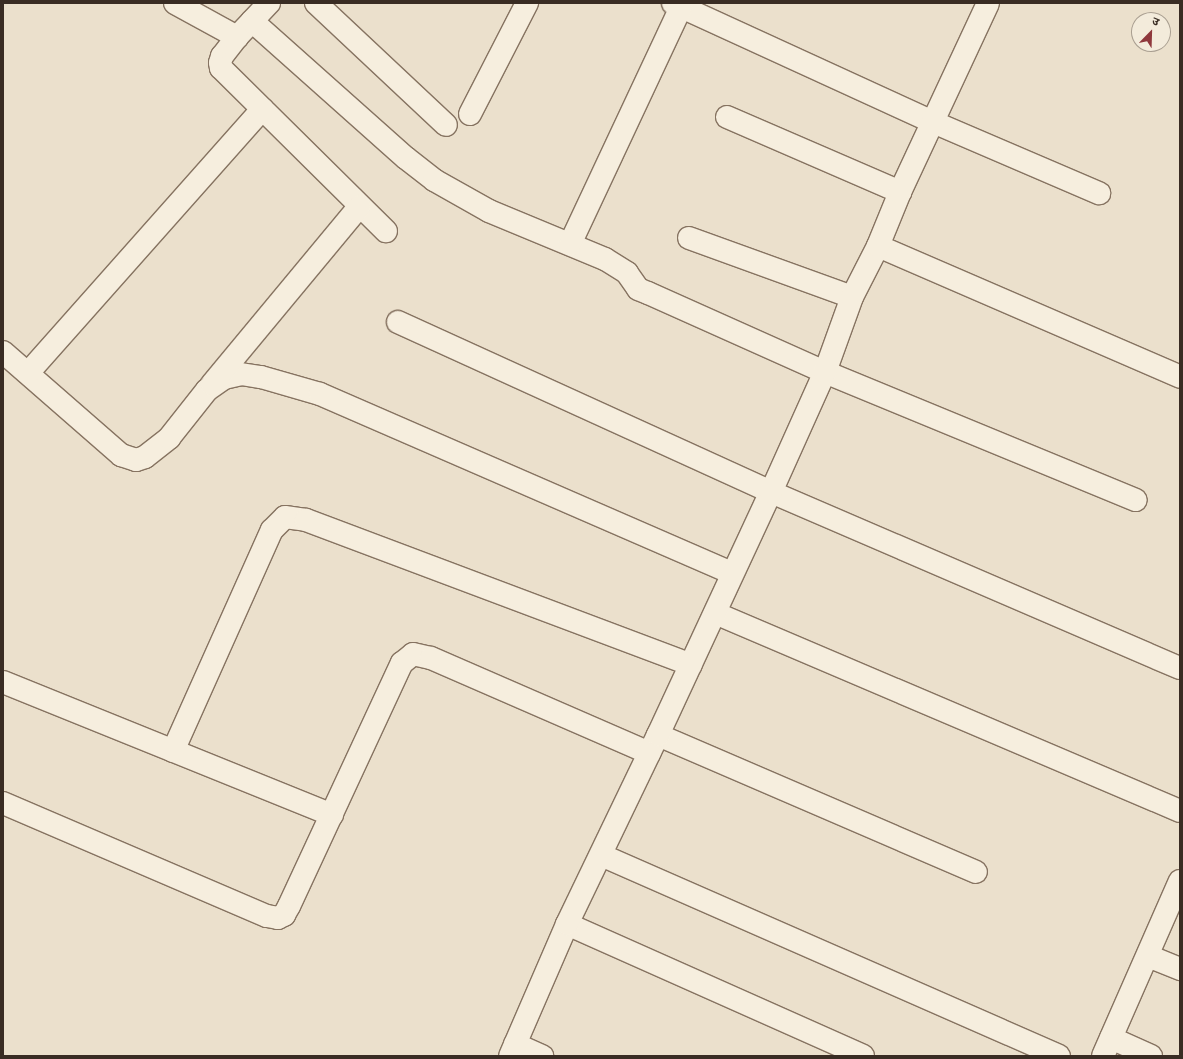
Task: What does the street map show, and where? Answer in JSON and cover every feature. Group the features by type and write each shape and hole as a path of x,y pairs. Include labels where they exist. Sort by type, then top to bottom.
{"street":[{"path":"174,3 237,37"},
{"path":"269,3 237,37 222,56 221,68 386,231"},
{"path":"316,3 446,125"},
{"path":"470,114 526,3"},
{"path":"542,1056 513,1050 567,924 654,744 732,573 771,492 825,372 852,297 878,246 900,192 988,3"},
{"path":"570,244 677,5 933,122 1099,193"},
{"path":"252,22 406,158 434,180 489,211 617,265 627,273 638,289 825,372 1136,500"},
{"path":"28,374 262,109"},
{"path":"727,117 900,192"},
{"path":"3,352 121,455 136,460 146,456 169,438 360,206"},
{"path":"689,238 852,297"},
{"path":"878,246 1180,376"},
{"path":"398,322 771,492 1180,668"},
{"path":"207,390 224,378 241,374 261,376 320,394 732,573"},
{"path":"173,751 272,530 285,517 306,520 691,665"},
{"path":"715,613 1180,811"},
{"path":"3,803 267,916 278,918 284,915 289,906 402,663 413,654 431,658 654,744 976,872"},
{"path":"3,682 332,815"},
{"path":"601,855 1060,1056"},
{"path":"1151,1056 1107,1047 1180,881"},
{"path":"567,924 863,1056"},
{"path":"1148,956 1180,969"}]}
